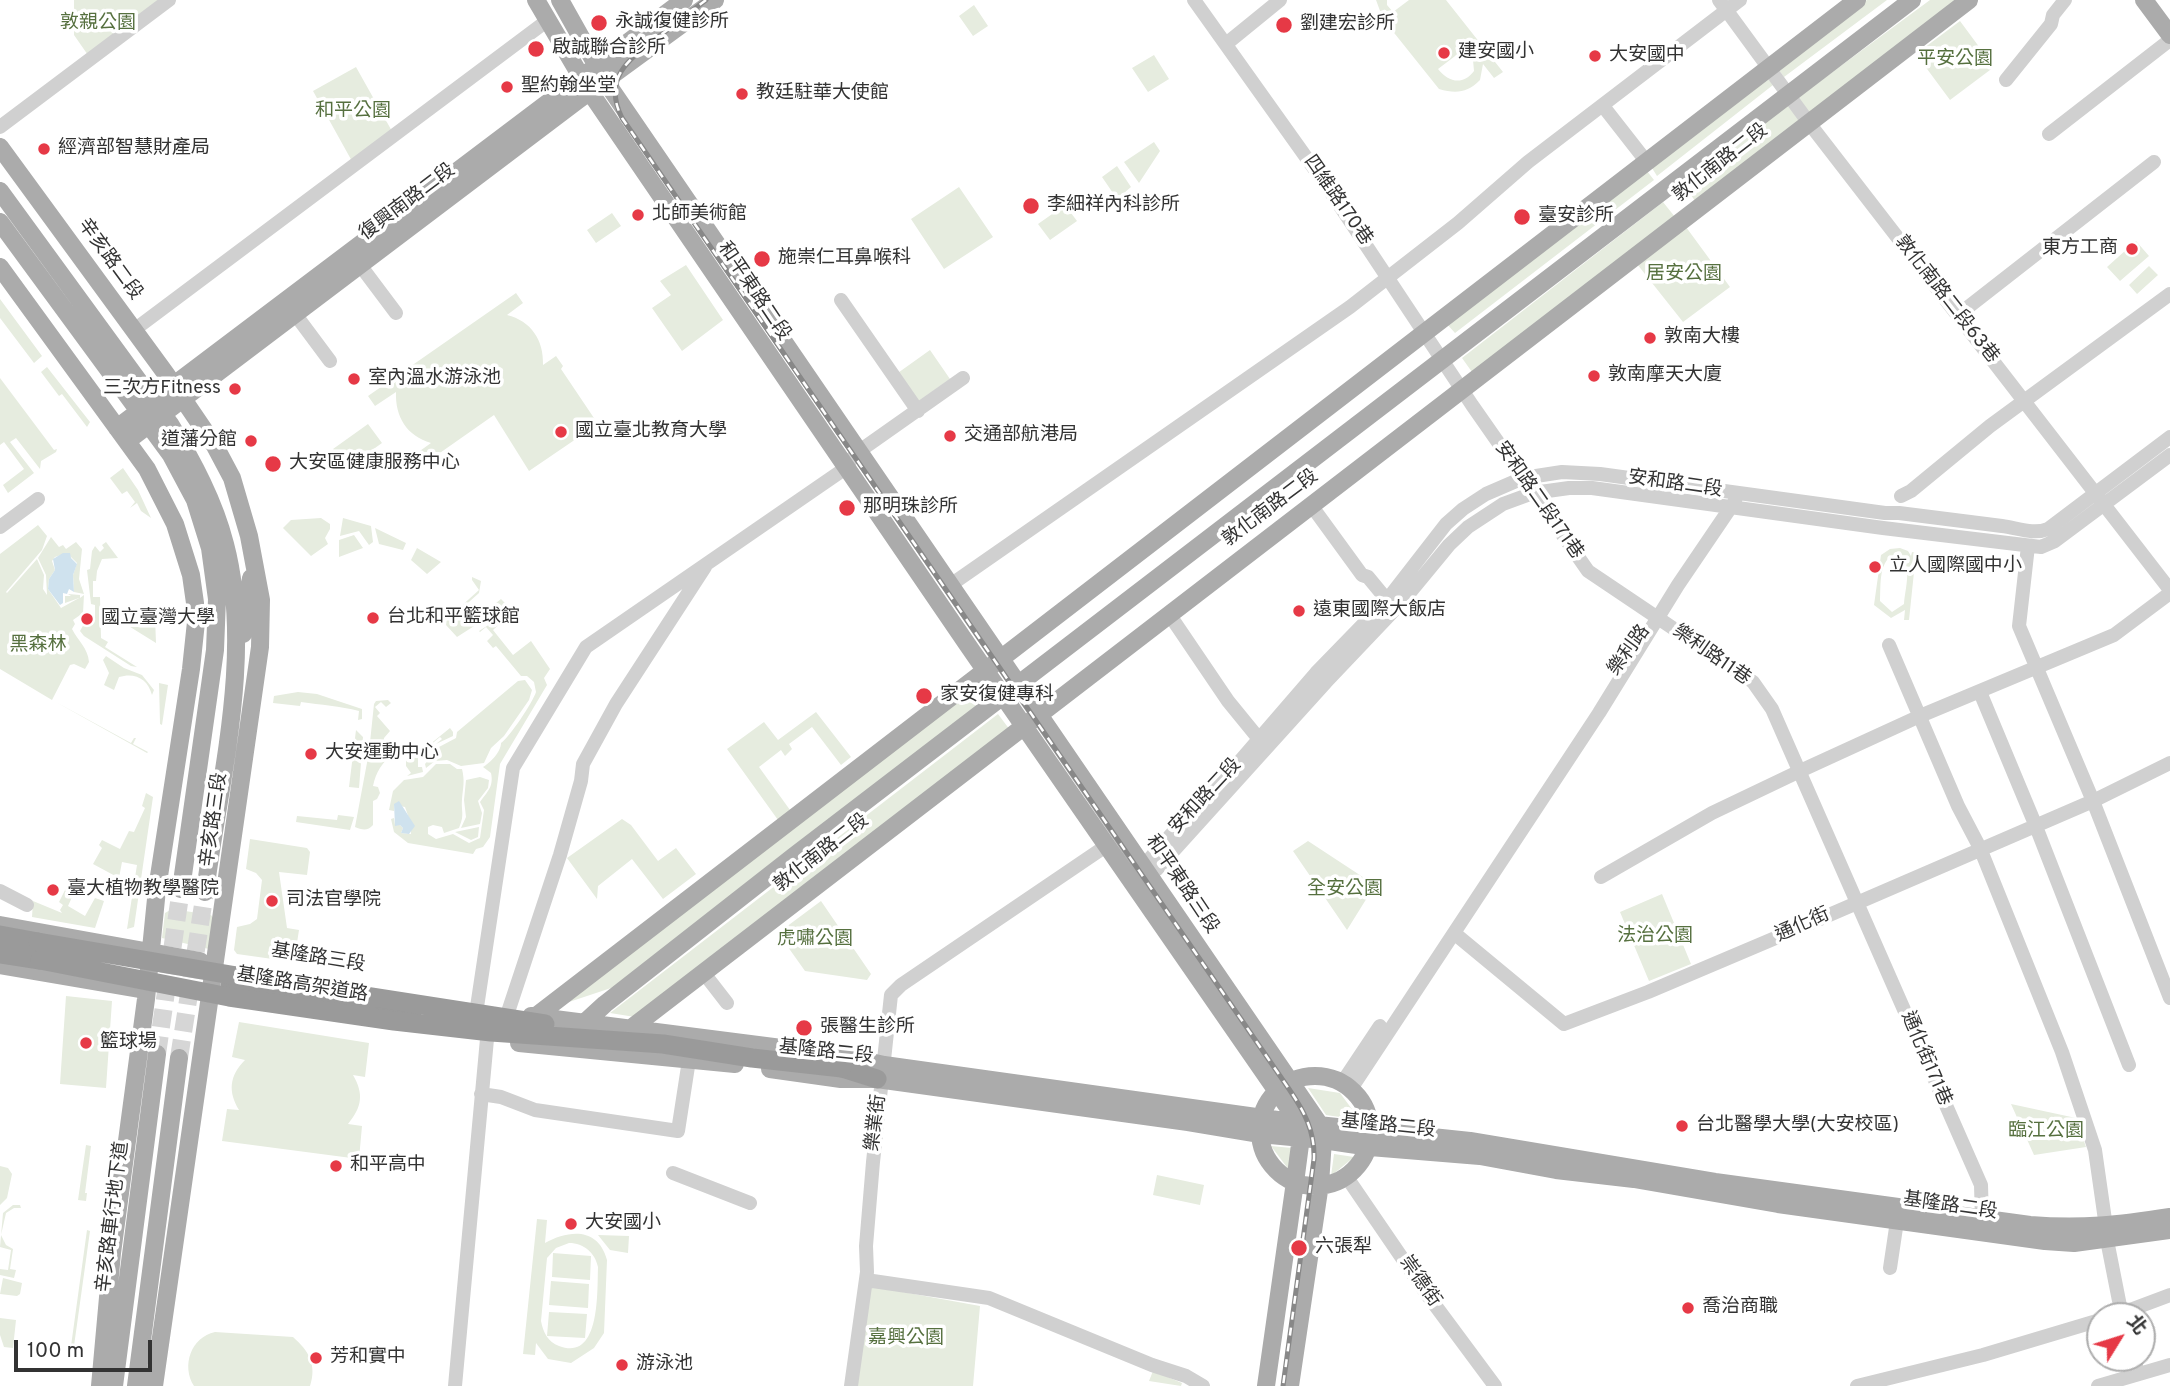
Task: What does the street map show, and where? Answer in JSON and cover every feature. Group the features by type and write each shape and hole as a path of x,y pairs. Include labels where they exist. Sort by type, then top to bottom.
{"highway":[{"name":"基隆路高架道路","path":"0,935 39,951"},
{"path":"39,951 230,986 454,1019 581,1026"},
{"name":"基隆路高架道路","path":"0,954 39,951 231,975 569,1028 602,1045 663,1044 752,1058 880,1072"}],"main road":[{"name":"和平東路二段","path":"536,0 586,85 852,458"},
{"name":"和平東路二段","path":"560,0 606,82 852,458"},
{"name":"復興南路二段","path":"122,434 586,85 606,82 715,0"},
{"path":"535,1017 1857,0"},
{"name":"敦化南路二段","path":"541,1045 563,1040 647,971 1912,0"},
{"name":"敦化南路二段","path":"602,1045 630,1028 1969,0"},
{"path":"2144,0 2170,37"},
{"name":"復興南路二段","path":"178,391 295,314 360,265 586,85 597,65 672,3"},
{"name":"辛亥路二段","path":"0,147 178,391"},
{"path":"0,191 150,413 184,477 211,548 218,612 181,889"},
{"path":"0,222 150,413 193,462 212,502 234,589 237,634 235,678"},
{"path":"0,267 122,434 161,495 175,524 205,616 211,675"},
{"name":"辛亥路三段","path":"154,1386 260,648 261,600 249,536 232,478 215,446 178,391"},
{"name":"和平東路三段","path":"852,458 949,586 992,664"},
{"name":"和平東路三段","path":"852,458 992,664 1141,874 1284,1087 1322,1132"},
{"path":"205,892 235,678 247,614 251,577 249,536"},
{"path":"100,1386 112,1254 157,889 191,669 196,622 191,575"},
{"name":"和平東路三段","path":"1031,720 1107,846 1141,874"},
{"name":"基隆路三段","path":"0,925 581,1026 630,1028"},
{"path":"0,948 147,982 210,1000 487,1039 541,1045 602,1045"},
{"path":"0,965 147,982"},
{"name":"基隆路二段","path":"630,1028 844,1056 880,1072 1260,1126 1371,1139 1778,1204 2045,1241 2074,1243 2170,1217"},
{"name":"基隆路二段","path":"602,1045 689,1060 841,1079 880,1072"},
{"name":"辛亥路車行地下道","path":"114,1386 156,1054"},
{"path":"136,1386 179,1058"},
{"path":"1316,1076 1346,1086 1363,1104 1371,1139 1360,1164 1346,1176 1320,1184 1295,1181 1272,1166 1263,1150 1260,1126 1270,1100 1284,1087 1316,1076"},
{"name":"和平東路三段","path":"1284,1087 1300,1130"},
{"path":"1266,1386 1300,1130"},
{"path":"1290,1386 1320,1184 1322,1132"},
{"name":"基隆路二段","path":"1371,1139 1470,1141 1715,1182 2041,1226 2107,1233 2170,1230"}],"street":[{"path":"0,127 169,0"},
{"name":"四維路170巷","path":"1194,0 1389,277 1443,360"},
{"path":"1226,44 1280,0"},
{"path":"949,586 1303,341 1458,223 1528,162 1603,106 1723,5 1740,0"},
{"path":"2006,79 2051,24 2053,15 2065,0"},
{"name":"敦化南路二段63巷","path":"1723,5 1809,123 2170,592"},
{"path":"134,330 548,20"},
{"path":"2049,134 2170,37"},
{"path":"1603,106 1646,161"},
{"path":"1958,315 2154,162"},
{"path":"360,265 396,313"},
{"path":"1901,496 2170,293"},
{"path":"842,300 918,411"},
{"path":"295,314 330,361"},
{"name":"安和路二段171巷","path":"1443,360 1588,571 1657,618"},
{"path":"477,1007 513,768 586,647 840,472 852,458 963,378"},
{"name":"安和路二段","path":"1141,874 1316,673 1387,600 1454,517 1486,494 1523,478 1547,473 1580,472 1736,500 2028,546 2045,546 2170,437"},
{"name":"安和路二段","path":"1141,874 1157,869 1402,602 1449,545 1483,515 1503,504 1533,493 1592,488 2002,526 2031,532 2048,529 2100,500 2170,455"},
{"path":"0,527 38,499"},
{"path":"1657,618 1736,500"},
{"path":"1315,502 1362,575 1368,578 1387,600"},
{"path":"2028,546 2018,626 2094,801 2170,998"},
{"path":"508,1012 560,855 582,781 583,764 616,704 709,561"},
{"path":"1601,877 1712,813 1920,716 2114,635 2170,592"},
{"path":"1169,614 1228,702 1259,738"},
{"name":"樂利路11巷","path":"1657,618 1753,682 1772,709 1858,901"},
{"name":"樂利路","path":"1346,1086 1454,933 1599,713 1657,618"},
{"name":"樂利路","path":"1346,1086 1589,715 1646,623 1657,618"},
{"path":"1889,645 1958,806 1980,848 2051,1022 2085,1115 2095,1150 2117,1302"},
{"path":"1980,692 2035,824 2129,1065"},
{"name":"通化街","path":"1454,933 1564,1024 1648,992 2094,801 2170,763"},
{"name":"樂業街","path":"851,1386 866,1280 880,1072 891,995 901,985 1107,846"},
{"path":"0,891 27,905"},
{"name":"通化街171巷","path":"1858,901 1981,1185 1982,1219"},
{"path":"703,972 727,1003"},
{"path":"455,1386 487,1039"},
{"path":"481,1094 501,1097 535,1110 678,1131 689,1060"},
{"path":"673,1173 750,1203"},
{"name":"崇德街","path":"1346,1176 1426,1293 1495,1386"},
{"path":"1890,1268 1897,1220"},
{"path":"866,1280 989,1298 1152,1365 1186,1376 1203,1386"},
{"path":"2152,1302 2170,1295"},
{"path":"1857,1386 1897,1381 2086,1324"},
{"path":"2102,1385 2170,1365"}],"green space":[{"name":"敦親公園","path":"74,0 167,0 90,58 74,35"},
{"path":"1376,0 1387,0 1387,5 1393,12 1409,0 1446,0 1503,72 1494,78 1483,64 1480,80 1470,88 1456,92 1439,89 1383,19","holes":["1467,47 1473,60 1474,71 1465,79 1451,79 1438,69"]},
{"path":"1867,0 1887,0 1784,77 1778,69"},
{"path":"1930,0 1962,0 1810,115 1796,99"},
{"path":"974,5 988,26 973,36 959,16"},
{"name":"平安公園","path":"1960,21 1994,67 1950,100 1916,54"},
{"path":"1154,55 1169,79 1148,92 1132,68"},
{"name":"和平公園","path":"356,67 393,133 353,163 313,91"},
{"path":"1767,77 1773,85 1657,176 1652,168"},
{"path":"1788,104 1802,121 1695,201 1685,186"},
{"path":"1154,142 1160,151 1139,183 1124,162"},
{"path":"1117,166 1131,187 1117,199 1102,177"},
{"path":"1647,171 1654,180 1455,333 1446,323"},
{"path":"959,187 993,237 944,269 911,219"},
{"path":"1663,202 1675,217 1472,372 1462,358"},
{"path":"1065,205 1077,221 1050,240 1038,224"},
{"path":"612,213 621,226 596,243 587,230"},
{"name":"居安公園","path":"1686,227 1730,287 1683,322 1637,264"},
{"path":"2136,241 2149,256 2120,281 2107,267"},
{"path":"686,265 723,320 682,351 652,308 671,295 660,281"},
{"path":"2149,266 2158,275 2137,294 2129,285"},
{"path":"516,293 523,303 507,315 523,322 534,333 541,347 543,365 556,356 563,366 561,369 598,424 529,471 494,415 417,469 410,458 431,443 415,436 404,424 398,410 396,392 375,406 368,396"},
{"path":"0,299 42,356 34,363 0,318"},
{"path":"930,350 950,379 916,403 895,375"},
{"path":"47,367 90,422 87,427 41,372"},
{"path":"0,378 54,450 57,449 41,461 40,469 16,438 10,442 34,473 8,493 3,485 24,469 4,442 0,445"},
{"path":"368,424 382,443 347,468 333,449"},
{"path":"123,468 138,490 151,518 141,511 137,503 130,508 135,502 127,491 122,494 110,478"},
{"path":"321,518 330,524 325,538 328,544 311,556 283,528 291,520"},
{"path":"343,518 371,526 373,542 369,545 359,531 340,536"},
{"name":"黑森林","path":"38,525 47,536 42,550 7,593 37,559 44,575 43,589 47,595 46,575 38,558 51,537 59,547 63,545 66,549 76,542 82,549 79,579 84,594 74,592 73,575 77,563 67,553 55,557 52,561 55,570 49,579 48,589 61,608 79,598 65,603 65,596 71,596 68,594 80,595 80,598 84,595 83,613 73,620 75,624 72,629 85,649 89,662 85,669 70,665 52,700 0,669 0,554"},
{"path":"375,528 406,543 403,550 379,544"},
{"path":"354,535 363,548 339,557 339,540"},
{"path":"106,542 118,558 102,559 96,581 93,581 93,597 100,597 101,638 108,642 105,647 137,667 131,666 80,631 85,622 95,620 95,605 91,604 87,570 90,569 95,546 100,552"},
{"path":"417,548 441,562 427,574 411,560"},
{"path":"1900,548 1908,551 1911,556 1912,552 1916,553 1909,620 1904,620 1905,610 1891,618 1874,605 1881,555 1890,549","holes":["1897,554 1907,569 1904,604 1892,612 1880,601 1882,573 1886,561 1891,557"]},
{"path":"472,577 481,581 479,593 460,610 471,623 501,599 507,605 457,637 446,625 447,619 479,590"},
{"path":"127,617 137,617 138,626 141,627 145,625 146,617 155,617 156,643 127,625"},
{"path":"501,617 505,619 493,630 513,655 531,641 550,669 544,678 547,685 500,764 490,837 483,847 476,849 473,854 408,843 394,832 391,819 394,818 395,825 403,828 401,833 411,834 405,807 394,805 394,811 389,810 393,791 404,780 423,777 436,764 450,764 462,769 462,816 459,828 444,833 442,827 433,825 428,827 428,834 436,839 453,834 469,843 480,838 484,810 480,802 492,782 491,773 483,767 497,753 536,692 534,682 527,676 521,676 496,646 493,648 487,641 493,635 486,627 479,631"},
{"path":"106,656 124,668 142,675 154,690 152,695 144,681 135,676 119,677 114,690 104,685 109,673 103,660"},
{"path":"525,680 532,690 529,700 504,736 491,748 484,763 461,766 447,760 435,761 426,768 425,764 439,747 456,738 457,732 518,681"},
{"path":"159,683 168,685 162,725 160,724"},
{"path":"977,684 988,699 614,987 569,1002 567,1000"},
{"path":"298,692 317,694 362,709 362,719 358,720 359,711 345,708 301,702 300,706 273,703 274,696"},
{"path":"388,700 391,703 386,707 381,702 375,707 380,713 377,716 390,731 384,738 383,746 387,753 393,753 380,768 374,781 373,786 378,787 380,793 373,801 373,825 360,829 355,827 369,752 374,704 376,701"},
{"path":"54,701 131,743 136,738 133,744 148,752 147,753"},
{"path":"816,712 851,757 841,765 812,727 789,744 792,749 785,756 781,750 759,767 790,810 778,820 727,749 764,722 778,740"},
{"path":"998,714 1010,730 635,1017 610,1013"},
{"path":"450,728 453,736 436,744 442,739 440,737 416,757 418,767 422,767 423,772 407,776 411,773 406,761"},
{"path":"356,730 363,737 359,788 349,787"},
{"path":"480,777 489,780 488,788 478,801 482,813 480,824 461,828 466,817 466,780"},
{"path":"146,793 153,797 134,927 127,929 137,865 122,862 119,878 93,864 102,848 99,845 102,840 120,849 129,831 134,832 145,808 142,806"},
{"path":"338,815 354,817 350,830 296,822 297,816 337,820"},
{"path":"622,819 631,825 658,861 676,848 696,874 663,899 632,859 598,886 597,899 567,858"},
{"path":"479,827 478,837 471,840 455,832"},
{"name":"司法官學院","path":"250,839 307,848 310,852 307,875 279,872 287,928 299,930 294,962 237,954 234,950 237,927 257,919 262,880 256,873 246,869"},
{"name":"全安公園","path":"1308,841 1375,885 1347,930 1293,851"},
{"path":"66,888 73,895 68,906 85,916 95,898 104,901 95,928 32,917 33,901 62,913 60,910 63,905 59,902"},
{"name":"法治公園","path":"1662,894 1691,964 1649,981 1620,912"},
{"name":"虎嘯公園","path":"821,901 871,974 867,980 805,971 778,933"},
{"path":"172,909 211,915 213,918 209,949 162,938 165,913"},
{"name":"籃球場","path":"66,996 112,1001 106,1088 60,1084"},
{"path":"239,1022 369,1043 365,1077 353,1075 359,1088 360,1100 348,1124 362,1126 359,1159 222,1141 227,1109 239,1110 233,1097 232,1084 236,1072 245,1060 232,1057"},
{"path":"1308,1088 1340,1093 1360,1120 1326,1115"},
{"name":"臨江公園","path":"2011,1104 2076,1118 2086,1147 2034,1155"},
{"path":"86,1145 91,1146 86,1201 78,1200"},
{"path":"1271,1146 1292,1148 1289,1170"},
{"path":"1334,1154 1354,1157 1331,1176"},
{"path":"0,1166 8,1168 12,1174 7,1198 0,1205"},
{"path":"1157,1175 1204,1185 1200,1205 1153,1195"},
{"path":"13,1205 20,1205 21,1208 14,1208 6,1213 1,1235 3,1213"},
{"path":"537,1219 547,1220 545,1243 564,1236 582,1234 597,1242 603,1249 607,1260 604,1333 594,1348 571,1363 548,1359 536,1343 535,1355 523,1354","holes":["569,1243 588,1250 598,1267 596,1306 590,1334 583,1344 573,1348 552,1342 541,1321 547,1258 556,1248"]},
{"path":"87,1230 90,1231 74,1346 71,1346"},
{"path":"1,1235 6,1245 13,1249 10,1269 16,1270 14,1278 0,1275 0,1269 8,1270 11,1250 0,1247"},
{"path":"598,1235 629,1236 628,1253 610,1250"},
{"path":"553,1253 591,1256 590,1280 552,1277"},
{"path":"3,1278 22,1283 20,1294 0,1294"},
{"path":"551,1281 589,1284 588,1308 549,1305"},
{"name":"嘉興公園","path":"864,1285 980,1306 973,1386 854,1386"},
{"path":"549,1312 587,1314 585,1338 547,1336"},
{"path":"0,1318 16,1320 13,1348 4,1347 0,1335"},
{"path":"215,1332 293,1337 310,1359 313,1371 310,1386 194,1386 188,1370 191,1353 200,1340"},
{"path":"1153,1371 1182,1383 1181,1386 1149,1381"}],"water":[{"path":"63,553 70,553 77,564 73,575 74,592 69,589 67,594 63,593 63,603 60,605 48,589 49,579 55,570 53,559"},
{"path":"399,801 415,826 409,834 401,833 403,828 400,825 395,826 394,804"}],"tunnel":[{"path":"157,1054 181,889"},
{"path":"179,1058 205,892"}],"railway":[{"path":"706,0 637,53 622,71 615,92 622,118 1289,1089 1308,1122 1313,1139 1314,1159 1283,1386"}],"place":[{"name":"永誠復健診所","path":"599,23"},
{"name":"劉建宏診所","path":"1284,25"},
{"name":"啟誠聯合診所","path":"536,49"},
{"name":"建安國小","path":"1444,53"},
{"name":"大安國中","path":"1595,56"},
{"name":"聖約翰坐堂","path":"507,87"},
{"name":"教廷駐華大使館","path":"742,94"},
{"name":"經濟部智慧財產局","path":"44,149"},
{"name":"李細祥內科診所","path":"1031,206"},
{"name":"北師美術館","path":"638,215"},
{"name":"臺安診所","path":"1522,217"},
{"name":"東方工商","path":"2132,249"},
{"name":"施崇仁耳鼻喉科","path":"762,259"},
{"name":"敦南大樓","path":"1650,338"},
{"name":"敦南摩天大廈","path":"1594,376"},
{"name":"室內溫水游泳池","path":"354,379"},
{"name":"三次方Fitness","path":"235,389"},
{"name":"國立臺北教育大學","path":"561,432"},
{"name":"交通部航港局","path":"950,436"},
{"name":"道藩分館","path":"251,441"},
{"name":"大安區健康服務中心","path":"273,464"},
{"name":"那明珠診所","path":"847,508"},
{"name":"立人國際國中小","path":"1875,567"},
{"name":"遠東國際大飯店","path":"1299,611"},
{"name":"台北和平籃球館","path":"373,618"},
{"name":"國立臺灣大學","path":"87,619"},
{"name":"家安復健專科","path":"924,696"},
{"name":"大安運動中心","path":"311,754"},
{"name":"臺大植物教學醫院","path":"53,890"},
{"name":"司法官學院","path":"272,901"},
{"name":"張醫生診所","path":"804,1028"},
{"name":"籃球場","path":"86,1043"},
{"name":"台北醫學大學(大安校區)","path":"1682,1126"},
{"name":"和平高中","path":"336,1166"},
{"name":"大安國小","path":"571,1224"},
{"name":"六張犁","path":"1299,1248"},
{"name":"喬治商職","path":"1688,1308"},
{"name":"芳和實中","path":"316,1358"},
{"name":"游泳池","path":"622,1365"}]}
